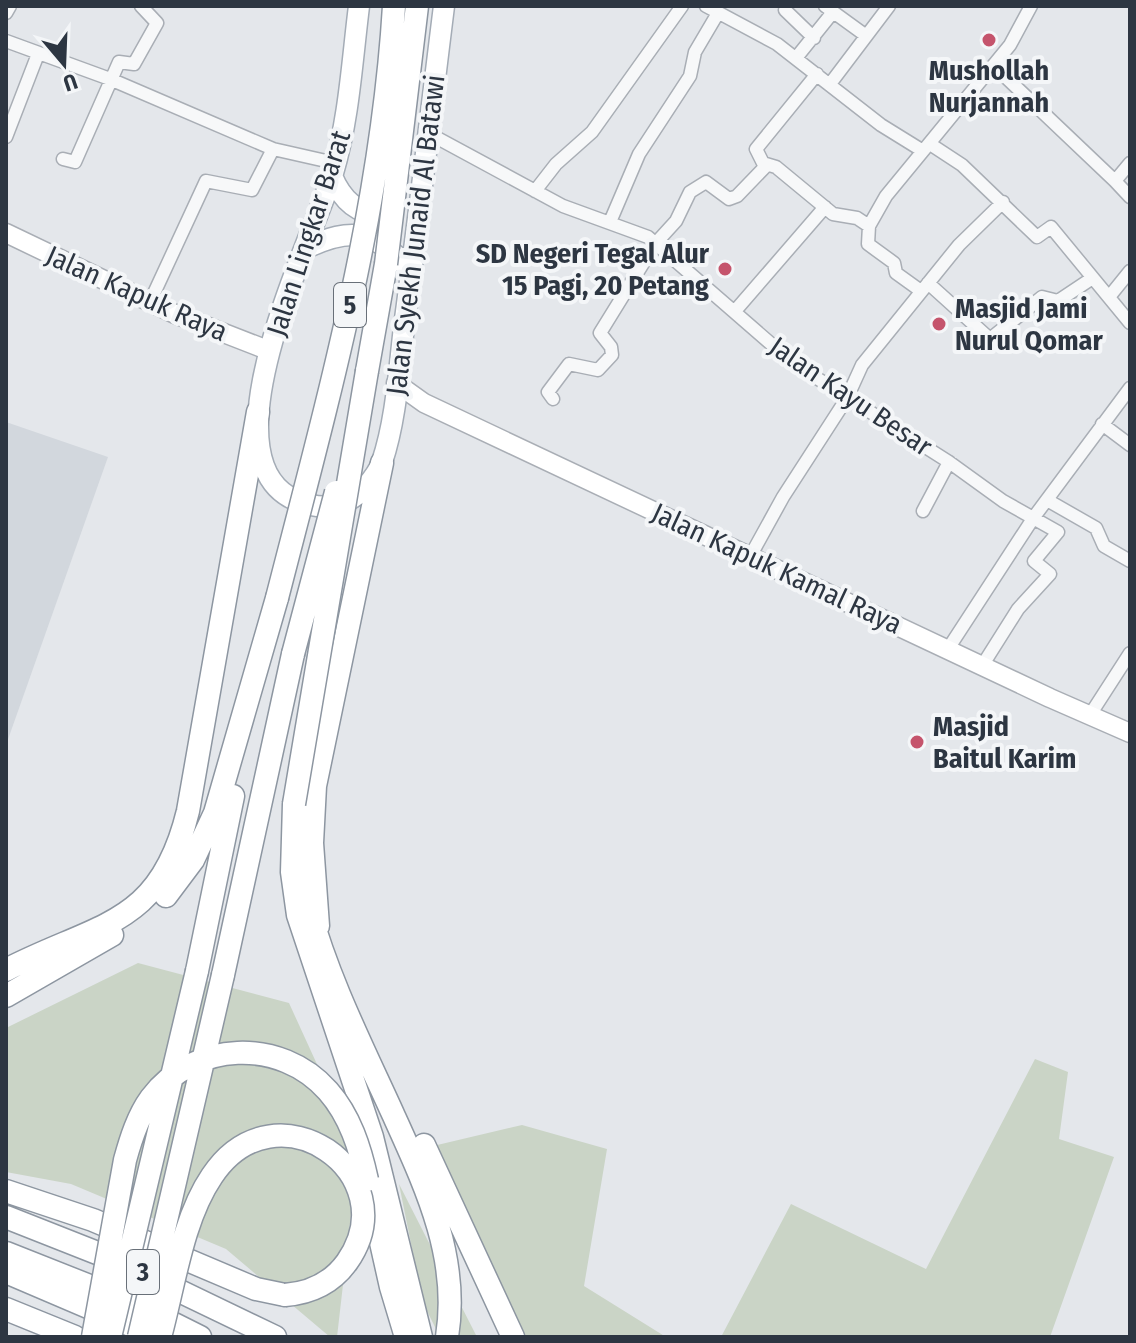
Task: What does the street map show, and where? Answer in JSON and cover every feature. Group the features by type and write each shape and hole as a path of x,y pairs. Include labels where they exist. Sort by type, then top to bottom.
{"highway":[{"name":"5","path":"264,649 342,345 368,226 394,6"},
{"name":"5","path":"367,371 393,227 417,6"},
{"path":"139,1337 293,654 367,371"},
{"path":"367,371 294,813 292,872 298,915 335,1006 423,1181 445,1251 450,1308 447,1337"},
{"path":"6,970 128,913 154,889 174,859 188,811 258,412"},
{"path":"319,936 312,843 315,786 382,463"},
{"path":"6,996 143,917 174,888 208,831 264,649"},
{"path":"110,1337 197,971 264,649"},
{"path":"294,813 310,913 319,936 335,1006 369,1124 421,1337"},
{"path":"6,981 58,953 143,917"},
{"path":"335,1006 401,1097 513,1337"},
{"path":"93,1337 125,1160 134,1131 152,1097 190,1064 218,1055 255,1053 283,1060 306,1072 329,1092 345,1117 367,1180 394,1299 406,1337"},
{"path":"6,1191 93,1220 256,1289 285,1295 316,1288 338,1273 358,1242 363,1213 356,1184 340,1160 312,1140 284,1134 247,1143 226,1159 209,1180 194,1217 159,1337"},
{"name":"3","path":"6,1217 115,1260 275,1337"},
{"name":"3","path":"6,1253 130,1302 200,1337"},
{"name":"3","path":"6,1272 159,1337"},
{"path":"6,1309 75,1337"}],"main road":[{"name":"Jalan Lingkar Barat","path":"359,6 343,135 334,170 270,351 258,412 258,441 264,465 275,484 294,500 321,507 340,505 369,484 382,463"},
{"name":"Jalan Syekh Junaid Al Batawi","path":"382,463 393,408 444,6"},
{"path":"334,170 343,198 360,211 373,215 386,216 405,208 420,192"},
{"name":"Jalan Kapuk Raya","path":"6,233 150,302 270,351"},
{"path":"304,249 325,239 363,236 380,240 411,272"},
{"name":"Jalan Kapuk Kamal Raya","path":"396,383 424,403 1130,733"},
{"path":"393,408 424,403"}],"street":[{"path":"6,13 10,6"},
{"path":"63,159 76,161 119,62 134,64 157,23 141,6"},
{"path":"535,191 556,164 592,132 682,6"},
{"path":"706,6 796,58 881,125 962,165 1037,237 1051,227 1130,323"},
{"path":"830,84 889,6"},
{"path":"1031,6 1010,45 994,66 886,196 869,226 868,244 895,264 896,273 925,287 990,339 1042,297 1061,300 1091,279"},
{"path":"796,58 814,38 829,9 865,35"},
{"path":"785,10 814,38"},
{"path":"610,222 639,154 690,76 695,52 723,15"},
{"path":"6,41 110,79 273,149 334,170"},
{"path":"6,137 38,54"},
{"path":"994,66 1130,197"},
{"path":"817,74 756,149 766,164 776,167 836,215 857,218 869,226"},
{"name":"Jalan Kayu Besar","path":"428,133 563,206 648,237 793,363 949,462 1003,501 1034,517"},
{"path":"150,302 206,181 252,190 273,149"},
{"path":"1115,181 1130,163"},
{"path":"553,399 548,392 562,369 569,364 598,370 612,355 611,347 600,333 655,244 676,221 690,192 698,185 709,183 726,197 733,198 766,164"},
{"path":"751,555 783,497 847,398 862,365 959,245 1003,202"},
{"path":"735,311 825,207"},
{"path":"1109,297 1130,271"},
{"path":"948,649 1034,517 1130,388"},
{"path":"1102,424 1130,445"},
{"path":"923,511 949,462"},
{"path":"1047,500 1096,528 1104,546 1130,561"},
{"path":"982,666 1018,609 1050,574 1034,561 1058,532 1034,517"},
{"path":"1090,715 1130,653"}],"shaded area":[{"path":"6,422 108,457 6,745"}],"green space":[{"path":"138,963 289,1003 358,1154 337,1337 330,1337 226,1249 71,1184 6,1172 6,1028"},
{"path":"1035,1059 1068,1072 1059,1139 1114,1157 1050,1337 721,1337 791,1204 926,1269"},
{"path":"522,1125 607,1149 584,1286 666,1337 524,1337 433,1146"},
{"path":"399,1184 477,1337 440,1337 423,1303"}],"place":[{"name":"Mushollah Nurjannah","path":"989,40"},
{"name":"SD Negeri Tegal Alur 15 Pagi, 20 Petang","path":"725,269"},
{"name":"Masjid Jami Nurul Qomar","path":"939,324"},
{"name":"Masjid Baitul Karim","path":"917,742"}]}
